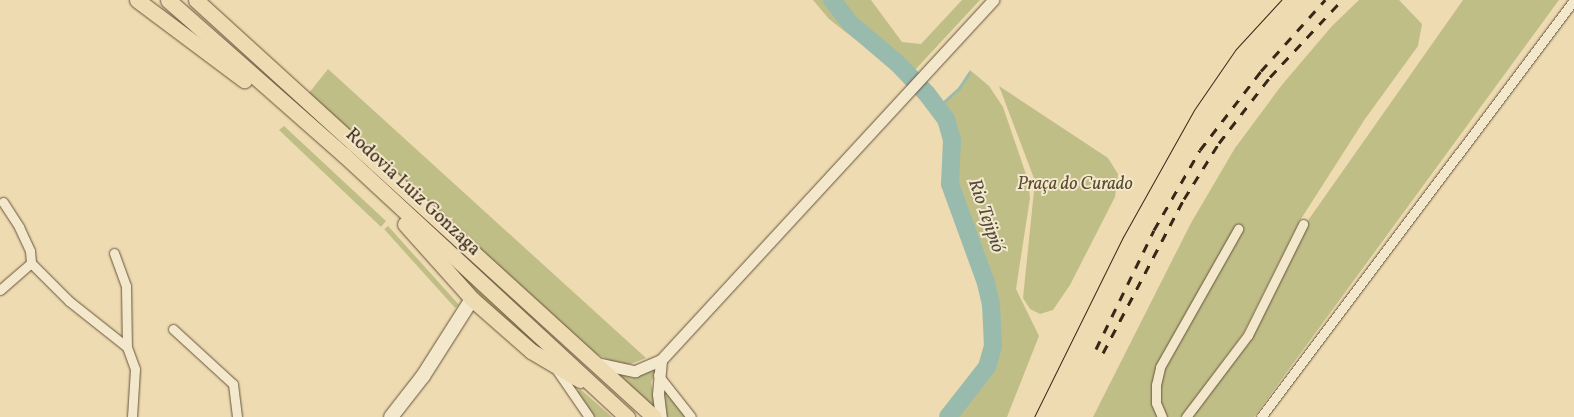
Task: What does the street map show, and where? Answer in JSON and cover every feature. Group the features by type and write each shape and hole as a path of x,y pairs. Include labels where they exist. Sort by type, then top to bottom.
{"highway":[{"path":"137,0 276,104 296,113"},
{"name":"Rodovia Luiz Gonzaga","path":"168,0 344,155 627,417"},
{"name":"Rodovia Luiz Gonzaga","path":"196,0 654,417"},
{"path":"344,155 472,299 556,369 595,388"}],"main road":[{"path":"391,417 423,376 472,299"}],"street":[{"path":"593,362 635,371 661,360 993,0"},
{"path":"1261,417 1574,0"},
{"path":"3,202 24,235 30,251 30,262 69,301 127,347"},
{"path":"1186,417 1248,335 1303,224"},
{"path":"1162,417 1156,402 1156,385 1160,367 1238,229"},
{"path":"114,254 126,286 127,347 135,369 132,417"},
{"path":"0,290 30,262"},
{"path":"173,330 233,384 237,417"},
{"path":"661,360 658,375 661,417"},
{"path":"556,369 588,417"},
{"path":"658,375 691,417"}],"green space":[{"path":"813,0 871,0 902,42 921,44 962,0 980,0 914,71 919,74 911,83 829,19"},
{"path":"1359,0 1399,0 1422,24 1418,46 1365,119 1299,222 1243,334 1181,417 1093,417 1191,223 1235,148 1281,86 1332,26"},
{"path":"1463,0 1559,0 1254,417 1190,417 1252,335 1272,299 1309,219"},
{"path":"328,69 646,358 628,365 613,362 596,354 557,319 309,93"},
{"path":"970,70 989,86 1003,107 1028,180 1030,198 1016,289 1039,336 1007,417 945,417 987,367 993,346 991,304 986,283 950,184 952,140 946,119 937,108 959,88"},
{"name":"Praça do Curado","path":"999,86 1108,158 1118,174 1115,197 1070,285 1053,310 1040,314 1030,309 1023,298 1035,181"},
{"path":"284,126 386,221 381,227 279,130"},
{"path":"388,226 459,305 455,308 384,229"},
{"path":"444,254 549,355 522,338 451,270"},
{"path":"657,368 651,382 657,413 609,369 632,378"},
{"path":"660,383 689,417 666,417"},
{"path":"580,389 612,417 594,417 575,395"}],"waterway":[{"name":"Rio Tejipió","path":"832,0 851,24 897,63 927,94 946,119 952,140 950,184 986,283 991,304 993,346 987,367 948,417"},
{"path":"937,108 959,88 969,73"}],"tram line":[{"path":"1034,417 1123,237 1194,110 1236,49 1281,0"}],"railway":[{"path":"1096,349 1154,230 1200,150 1261,71 1325,0"},
{"path":"1103,353 1184,199 1219,143 1270,77 1342,0"}]}
